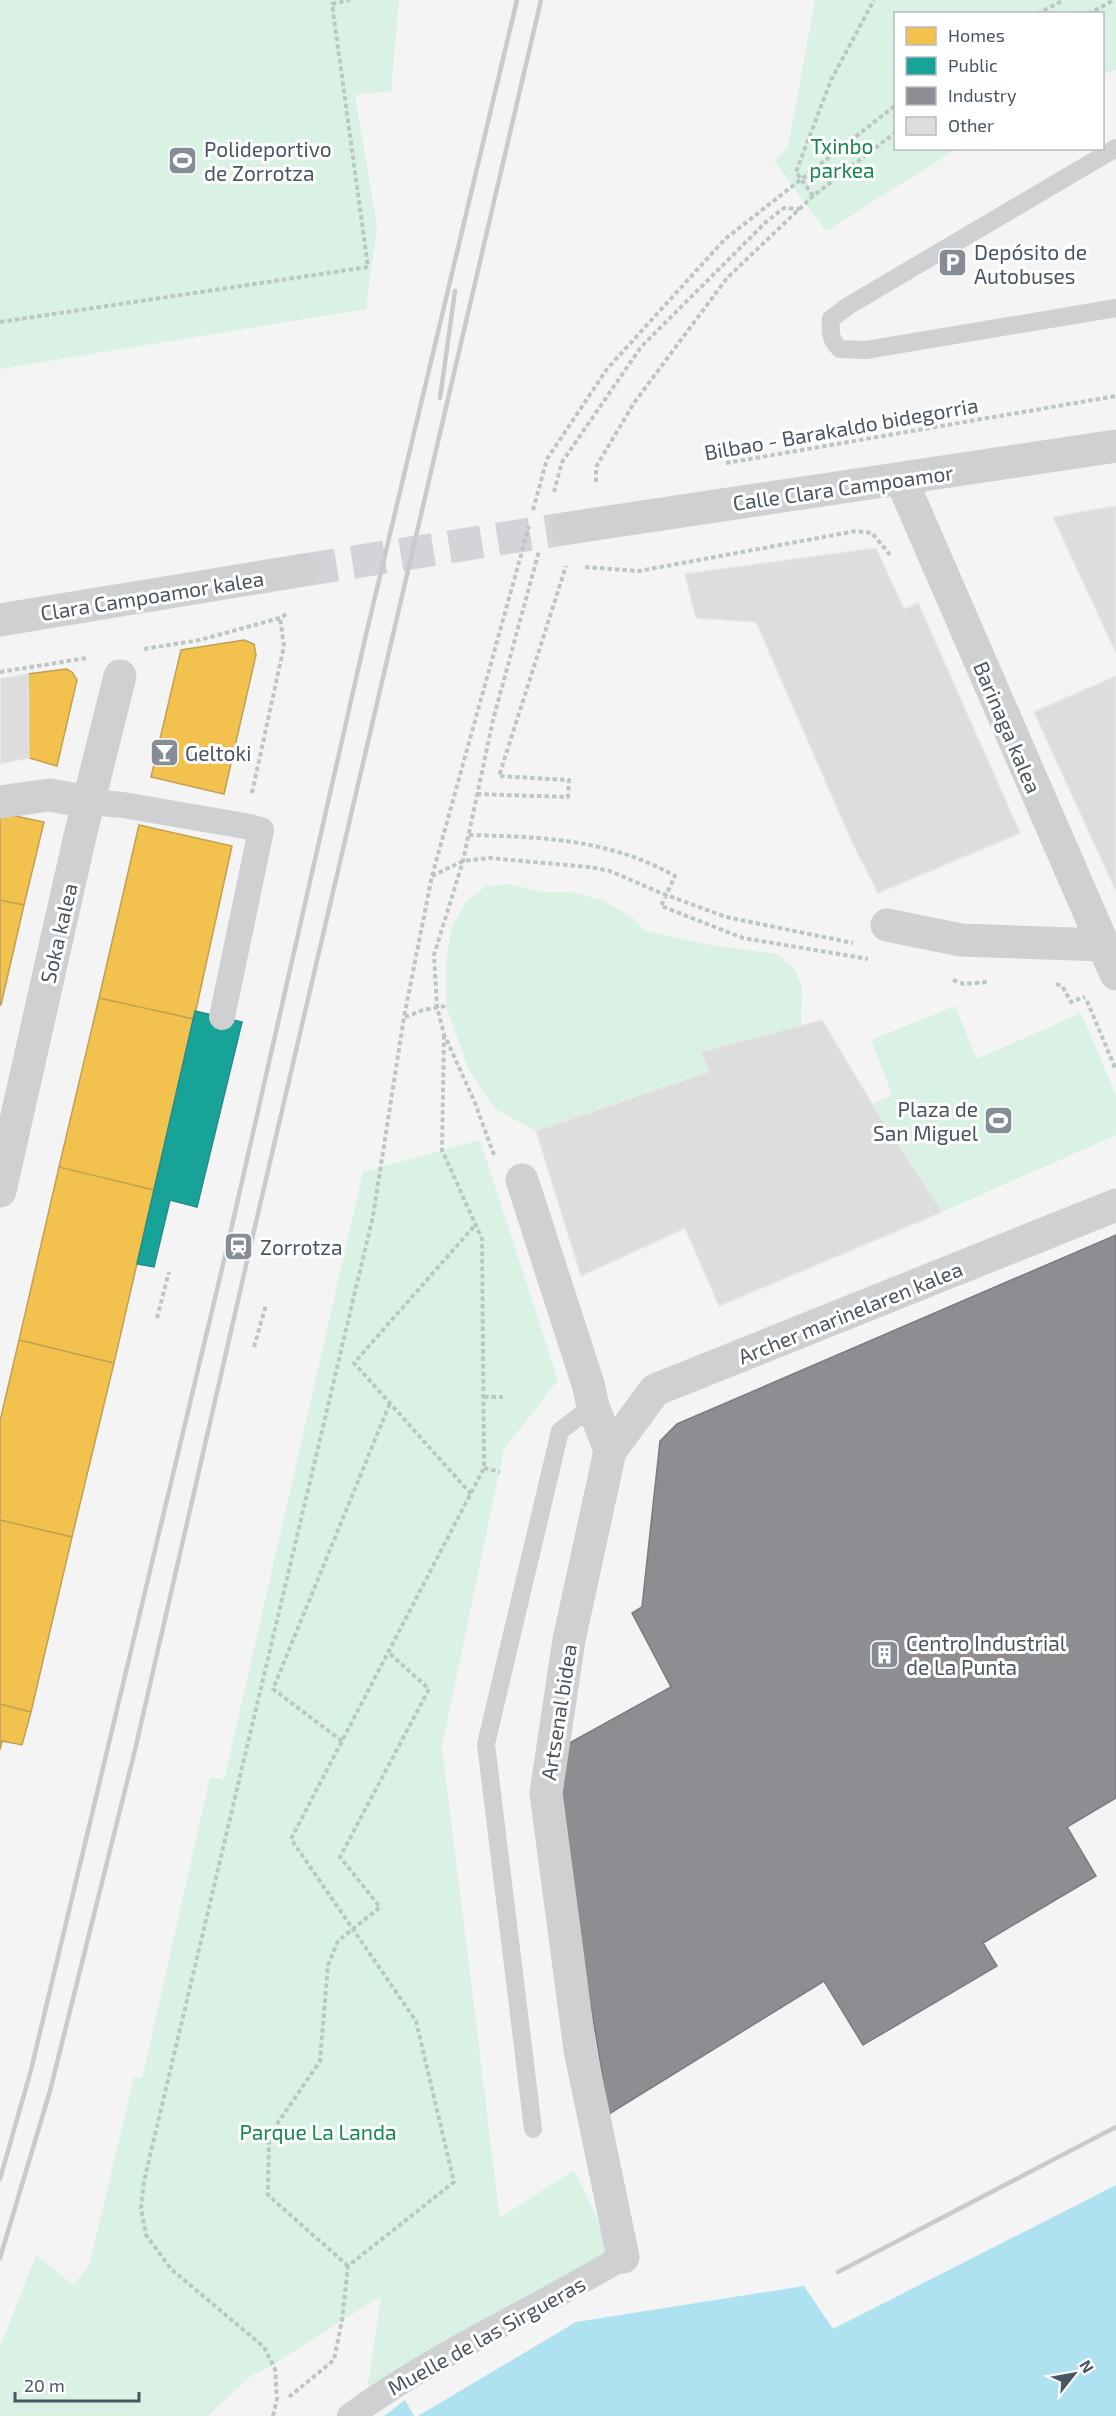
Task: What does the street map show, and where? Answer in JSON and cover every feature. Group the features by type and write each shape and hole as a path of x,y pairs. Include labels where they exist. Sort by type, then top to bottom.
{"street":[{"name":"Calle Clara Campoamor","path":"556,534 1116,446"},
{"name":"Barinaga kalea","path":"901,479 1104,971"},
{"name":"Clara Campoamor kalea","path":"0,620 304,570"},
{"name":"Soka kalea","path":"0,1191 120,676"},
{"path":"0,802 49,795 123,805 261,830 222,1017"},
{"path":"887,925 1104,971"},
{"path":"522,1180 588,1384 593,1406 610,1451"},
{"name":"Archer marinelaren kalea","path":"610,1451 655,1390 1116,1205"},
{"name":"Artsenal bidea","path":"610,1451 569,1640 546,1793 580,2050 623,2256"},
{"name":"Muelle de las Sirgueras","path":"350,2416 392,2385 573,2287 623,2256"}],"lane":[{"path":"1116,148 848,306 831,319 830,331 833,343 840,349 866,350 1116,308"},
{"path":"533,2129 486,1744 560,1431 593,1406"}],"path":[{"path":"0,322 368,267 332,4 350,0"},
{"path":"813,196 796,172 831,80 874,0"},
{"path":"1041,12 1064,0"},
{"path":"1092,12 1114,0"},
{"path":"273,2416 277,2399 275,2369 264,2347 171,2269 146,2235 141,2208 144,2181 373,1216 404,1017 432,876 547,459 607,369 725,239 894,107"},
{"path":"596,482 596,467 634,403 727,278 813,196 894,134"},
{"path":"553,496 562,462 641,347 767,221 784,208 800,209"},
{"name":"Bilbao - Barakaldo bidegorria","path":"715,465 1116,396"},
{"path":"555,568 566,566 639,571 856,531 872,533 893,559"},
{"path":"495,1158 475,1103 444,1034 437,1007 434,955 463,861 493,720 556,534"},
{"path":"477,794 568,797 569,780 499,776 566,566"},
{"path":"245,826 284,646 280,618"},
{"path":"469,835 522,836 611,848 649,861 675,876 661,906 743,938 878,961"},
{"path":"432,876 463,861 489,858 589,867 610,871 726,917 858,944"},
{"path":"1046,980 1062,986 1071,1002 1085,997 1104,971"},
{"path":"944,976 964,984 996,981"},
{"path":"1082,991 1116,1070"},
{"path":"404,1017 446,1006"},
{"path":"289,2397 334,2360 342,2320 348,2266 454,2182 416,2020 291,1839 484,1468 483,1239 442,1150 444,1034"},
{"path":"471,1494 354,1363 476,1224"},
{"path":"157,1318 169,1272"},
{"path":"254,1347 266,1305"},
{"path":"484,1397 503,1397"},
{"path":"342,1740 273,1689 390,1403"},
{"path":"484,1468 500,1472"},
{"path":"348,2266 268,2195 268,2136 320,2061 328,1965 338,1941 380,1907 340,1857 429,1689 388,1652"}],"green space":[{"name":"Polideportivo de Zorrotza","path":"0,0 399,0 391,91 355,95 377,226 366,309 0,369"},
{"name":"Txinbo parkea","path":"815,0 1116,0 1116,70 1104,74 1104,12 894,12 894,150 955,150 826,231 774,161 788,147"},
{"path":"510,884 542,892 571,892 602,900 632,917 645,931 710,945 777,954 794,968 802,987 801,1025 701,1052 709,1072 536,1131 495,1109 469,1070 446,1006 446,961 452,926 466,902 486,886"},
{"name":"Plaza de San Miguel","path":"955,1006 977,1059 1081,1013 1116,1095 1116,1135 942,1212 872,1104 892,1095 871,1040"},
{"name":"Parque La Landa","path":"480,1140 558,1380 504,1449 442,1747 500,2218 574,2170 612,2249 374,2390 368,2385 381,2296 266,2369 252,2375 208,2416 0,2416 0,2347 36,2255 73,2285 89,2266 134,2077 142,2079 210,1777 224,1780 363,1172"}],"water":[{"path":"1116,2185 1116,2416 418,2416 576,2322 804,2286 833,2329"},
{"path":"405,2400 414,2416 384,2416"}],"building: Homes":[{"path":"244,640 254,644 256,655 224,794 151,777 181,650"},
{"path":"66,669 72,672 77,680 57,766 29,758 28,674"},
{"path":"6,814 44,822 24,905 0,900 0,815"},
{"path":"139,825 232,846 194,1019 99,998"},
{"path":"0,900 24,905 1,1005 0,1005"},
{"path":"99,998 194,1019 154,1190 59,1167"},
{"path":"59,1167 154,1190 114,1363 19,1340"},
{"path":"19,1340 114,1363 72,1537 0,1520 0,1421"},
{"path":"0,1520 72,1537 31,1712 0,1704"},
{"path":"0,1704 31,1712 22,1745 2,1741 0,1750"}],"building: Public":[{"path":"195,1011 242,1022 197,1207 170,1200 154,1267 137,1264"}],"building: Industry":[{"name":"Centro Industrial de La Punta","path":"1116,1235 1116,1798 1067,1827 1096,1876 983,1943 997,1966 863,2045 824,1981 609,2114 555,1794 564,1746 671,1687 632,1613 642,1607 660,1441 677,1424"}],"building: Other":[{"path":"1116,506 1116,653 1053,517"},
{"path":"876,548 904,609 918,603 1020,833 878,893 853,844 756,622 696,618 685,574"},
{"path":"28,674 29,758 0,764 0,679"},
{"path":"1116,676 1116,891 1034,712"},
{"path":"822,1020 872,1104 942,1212 719,1306 685,1228 581,1276 536,1131 709,1072 701,1052"}],"tunnel":[{"path":"304,570 569,528"}],"railway":[{"path":"0,2179 31,2070 226,1252 365,639 517,0"},
{"path":"0,2258 50,2091 135,1750 541,0"},
{"path":"440,398 455,291"},
{"path":"838,2272 1116,2127"}],"place":[{"name":"Polideportivo de Zorrotza","path":"183,160"},
{"name":"Depósito de Autobuses","path":"953,263"},
{"name":"Geltoki","path":"164,752"},
{"name":"Plaza de San Miguel","path":"999,1120"},
{"name":"Zorrotza","path":"239,1246"},
{"name":"Centro Industrial de La Punta","path":"885,1654"}]}
